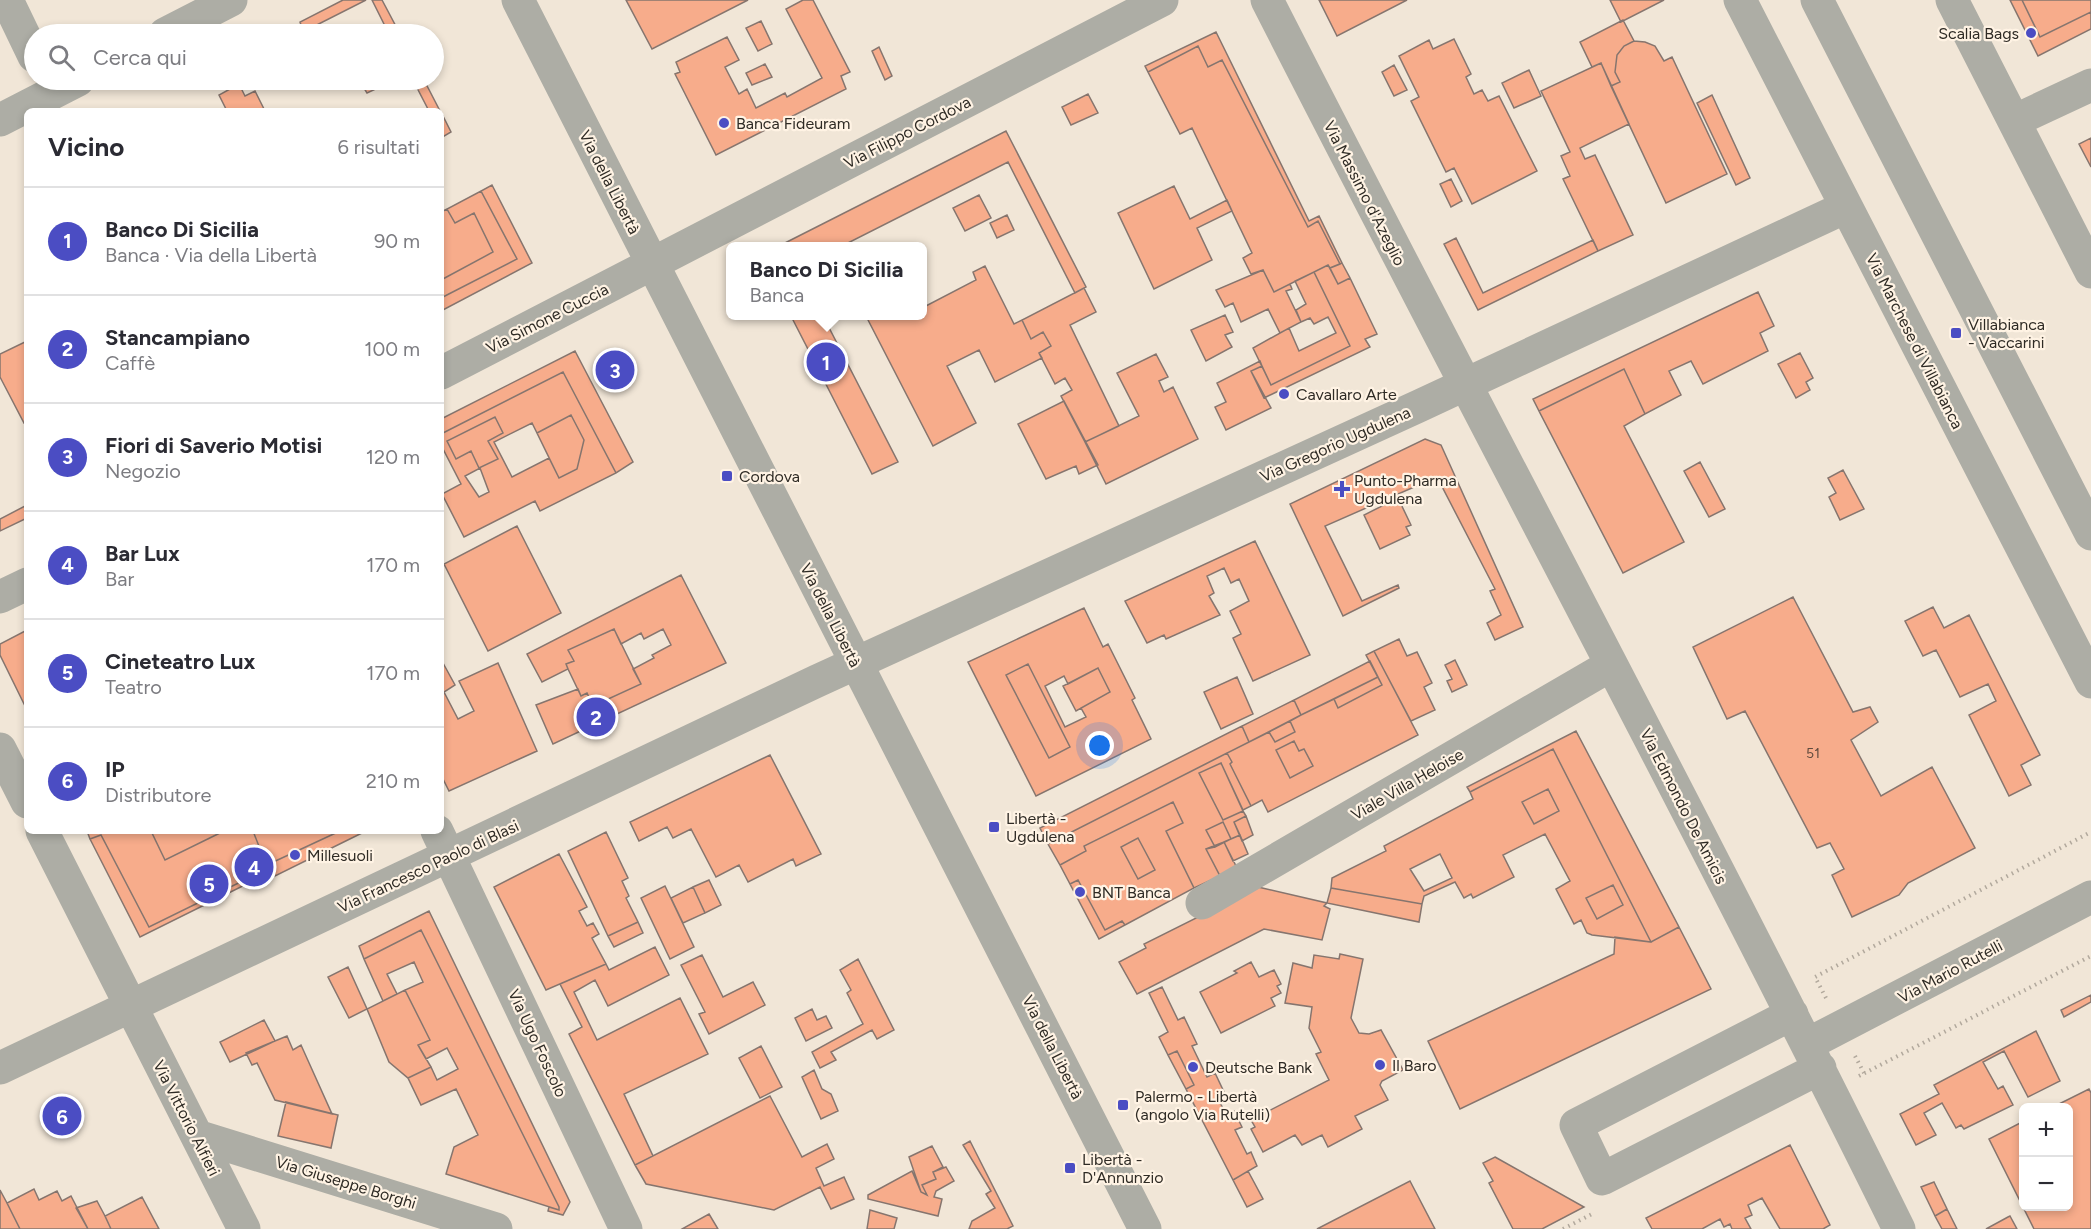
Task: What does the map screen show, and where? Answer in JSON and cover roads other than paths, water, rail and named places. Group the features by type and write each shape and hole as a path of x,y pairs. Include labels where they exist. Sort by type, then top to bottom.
{"street":[{"path":"7,0 24,35"},
{"path":"184,24 231,0"},
{"name":"Via della Libertà","path":"518,0 1145,1229"},
{"name":"Via Filippo Cordova","path":"652,264 1162,0"},
{"name":"Via Massimo d'Azeglio","path":"1267,0 1465,385"},
{"name":"Via Marchese di Villabianca","path":"1740,0 2091,682"},
{"path":"1817,0 2091,534"},
{"path":"1839,0 2091,490"},
{"path":"1952,0 2091,272"},
{"path":"2014,121 2091,84"},
{"path":"0,120 58,91"},
{"name":"Via Gregorio Ugdulena","path":"856,663 1465,385 1846,207"},
{"name":"Via Simone Cuccia","path":"444,371 652,264"},
{"name":"Via Edmondo De Amicis","path":"1465,385 1814,1056 1899,1229"},
{"path":"0,597 24,585"},
{"name":"Via Francesco Paolo di Blasi","path":"0,1068 131,1006 443,844 856,663"},
{"name":"Viale Villa Heloise","path":"1202,903 1611,665"},
{"path":"0,749 24,796"},
{"name":"Via Vittorio Alfieri","path":"44,834 244,1229"},
{"name":"Via Ugo Foscolo","path":"443,844 626,1229"},
{"name":"Via Mario Rutelli","path":"1792,1014 1576,1125 1602,1179 2091,897"},
{"name":"Via Giuseppe Borghi","path":"197,1136 496,1229"}],"place":[{"name":"Scalia Bags","path":"2031,33"},
{"name":"Banca Fideuram","path":"724,123"},
{"name":"Villabianca - Vaccarini","path":"1956,333"},
{"name":"Banco Di Sicilia","path":"826,362"},
{"name":"Fiori di Saverio Motisi","path":"615,370"},
{"name":"Cavallaro Arte","path":"1284,394"},
{"name":"Cordova","path":"727,476"},
{"name":"Punto-Pharma Ugdulena","path":"1342,489"},
{"name":"Stancampiano","path":"596,717"},
{"name":"Libertà - Ugdulena","path":"994,827"},
{"name":"Millesuoli","path":"295,855"},
{"name":"Bar Lux","path":"254,867"},
{"name":"Cineteatro Lux","path":"209,884"},
{"name":"BNT Banca","path":"1080,892"},
{"name":"Il Baro","path":"1380,1065"},
{"name":"Deutsche Bank","path":"1193,1067"},
{"name":"Palermo - Libertà (angolo Via Rutelli)","path":"1123,1105"},
{"name":"IP","path":"62,1116"},
{"name":"Libertà - D'Annunzio","path":"1070,1168"}]}
